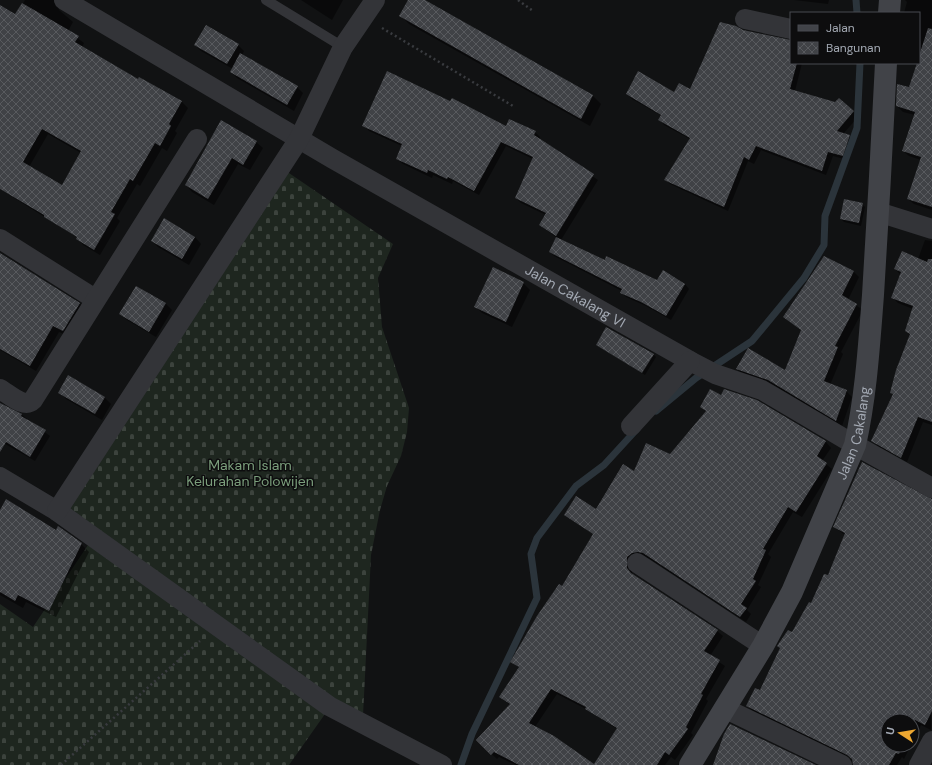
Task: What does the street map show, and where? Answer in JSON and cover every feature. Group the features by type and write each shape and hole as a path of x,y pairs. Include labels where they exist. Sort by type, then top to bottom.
{"street":[{"name":"Jalan Cakalang VI","path":"64,0 299,139 694,363 715,374 762,390 855,445 932,488"},
{"path":"57,511 299,139 342,47 375,0"},
{"path":"889,12 890,0"},
{"path":"745,19 790,28"},
{"name":"Jalan Cakalang","path":"690,765 763,646 792,592 855,445 860,422 868,355 886,64"},
{"path":"0,389 22,402 32,402 197,138"},
{"path":"878,212 932,229"},
{"path":"0,239 95,299"},
{"path":"631,426 694,363"},
{"path":"0,477 57,511 329,706 442,765"},
{"path":"637,563 763,646"},
{"path":"724,708 842,765"},
{"path":"919,765 932,741"}],"lane":[{"path":"266,0 342,47"}],"path":[{"path":"518,0 533,12"},
{"path":"363,16 513,106"},
{"path":"61,765 217,626"}],"green space":[{"name":"Makam Islam Kelurahan Polowijen","path":"286,171 393,244 378,278 382,327 409,408 407,432 401,456 387,486 380,510 371,555 363,716 327,697 67,507"},
{"path":"88,545 325,714 289,765 0,765 0,604 33,627"}],"building":[{"path":"408,0 425,0 593,95 581,119 399,16"},
{"path":"22,3 79,36 75,42 138,79 139,77 182,101 169,124 171,126 160,146 155,143 133,181 130,179 111,212 115,214 94,250 76,239 77,237 44,217 44,215 0,189 0,5 15,14","holes":["42,129 81,151 62,185 23,162"]},
{"path":"720,22 736,26 743,30 790,40 790,64 797,64 790,89 835,102 839,98 854,111 837,131 850,135 843,156 828,152 822,171 756,146 749,160 744,157 724,207 664,180 690,138 658,120 661,115 626,94 638,71 674,92 679,83 690,89"},
{"path":"206,25 239,44 227,64 194,45"},
{"path":"928,28 932,29 932,207 907,199 921,157 902,151 915,112 896,106 897,84 909,87 917,64 920,64 920,53"},
{"path":"240,53 298,86 287,105 230,72"},
{"path":"387,71 450,101 452,98 506,126 509,119 536,131 534,135 594,174 556,236 539,225 546,213 515,198 533,157 501,142 474,191 448,177 447,179 428,170 427,173 396,159 402,144 362,126"},
{"path":"221,120 257,141 243,165 232,158 208,199 185,185"},
{"path":"844,199 863,203 859,223 840,219"},
{"path":"164,218 195,237 182,259 151,241"},
{"path":"556,237 605,260 606,256 657,280 663,270 685,284 666,316 641,302 620,293 622,289 549,252"},
{"path":"902,251 927,262 928,259 932,259 932,422 918,417 901,458 871,441 893,394 890,393 896,370 910,334 905,331 913,306 891,298 901,272 894,269"},
{"path":"0,253 80,303 63,331 53,326 30,366 0,349"},
{"path":"824,256 854,271 842,295 857,304 835,346 838,347 824,381 847,390 836,421 768,380 736,369 748,348 785,370 801,330 783,317"},
{"path":"493,267 524,282 506,322 474,307"},
{"path":"136,286 166,303 149,332 119,314"},
{"path":"606,327 654,354 642,373 596,345"},
{"path":"68,375 105,397 95,414 58,393"},
{"path":"710,389 721,395 724,389 757,400 826,441 817,456 827,463 796,512 788,507 763,549 766,550 753,579 756,581 741,604 747,608 740,617 643,553 632,553 627,557 627,568 631,573 718,630 704,651 720,660 701,694 703,695 686,727 688,729 669,755 665,752 657,765 519,765 494,752 491,755 476,740 510,704 499,697 519,667 510,662 537,616 559,584 562,586 593,534 564,515 576,496 596,509 623,464 634,471 646,443 670,454 706,411 700,407","holes":["551,689 586,707 585,709 617,728 594,764 554,736 529,723"]},
{"path":"0,403 22,414 21,416 46,430 30,457 6,442 0,452"},
{"path":"862,462 932,499 932,711 925,725 920,722 920,713 880,713 880,753 896,753 889,765 853,765 852,759 847,755 746,706 755,688 760,690 780,648 777,646 788,630 792,632 809,602 811,603 824,574 828,575 845,533 833,527"},
{"path":"6,499 56,530 58,526 82,543 49,611 18,595 15,601 0,592 0,510"},
{"path":"730,724 816,765 713,765 724,734"}],"waterway":[{"path":"856,0 857,12"},
{"path":"656,411 696,378 752,341 804,278 824,245 825,216 857,128 860,64"},
{"path":"461,765 472,734 537,598 531,554 537,538 576,486 604,465 637,429"}]}
